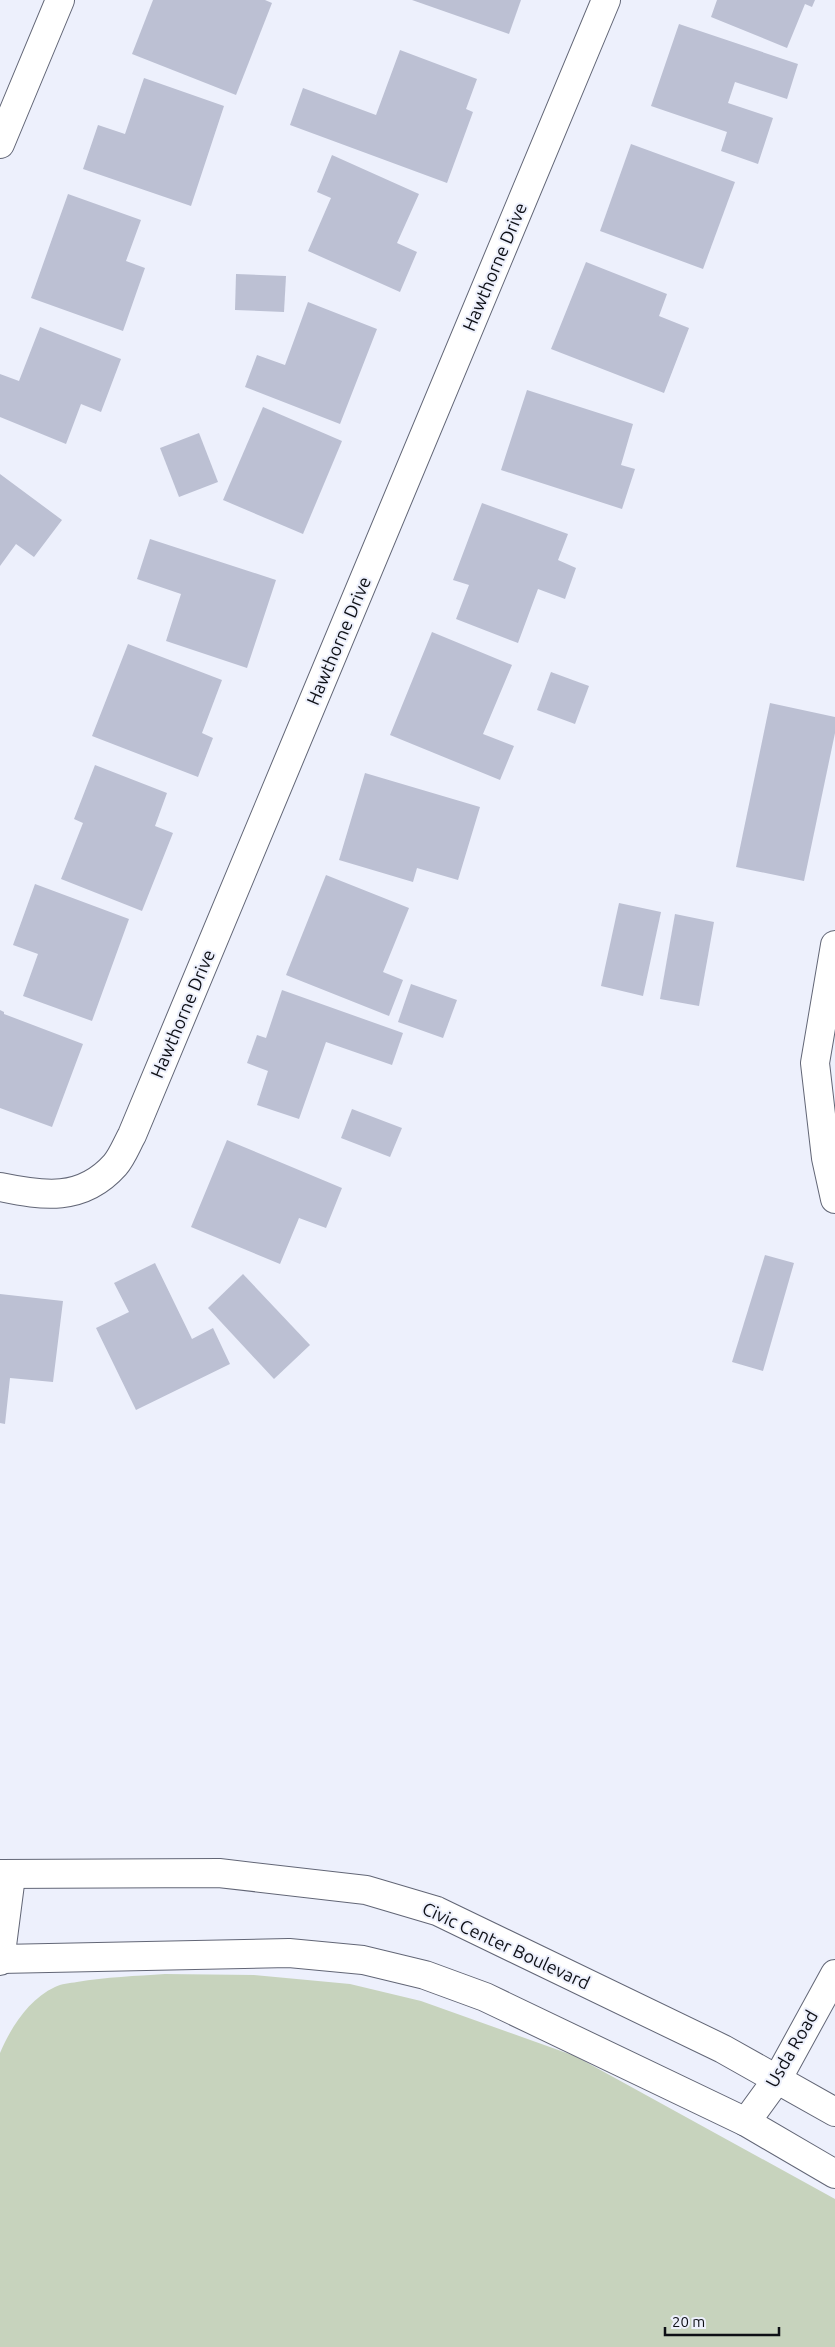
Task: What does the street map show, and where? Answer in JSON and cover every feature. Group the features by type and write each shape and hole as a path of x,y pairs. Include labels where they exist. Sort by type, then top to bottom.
{"street":[{"path":"0,144 60,0"},
{"name":"Hawthorne Drive","path":"0,1187 40,1195 67,1193 94,1182 115,1164 132,1135 606,0"},
{"path":"835,945 814,1063 826,1158 835,1199"},
{"name":"Civic Center Boulevard","path":"6,1875 219,1873 366,1890 437,1911 714,2044 778,2078 835,2112"},
{"path":"6,1875 0,1960 270,1953 363,1960 425,1975 485,1997 746,2122 835,2174"},
{"name":"Usda Road","path":"746,2122 778,2078 835,1974"}],"green space":[{"path":"165,1974 254,1975 350,1984 421,2001 575,2056 835,2199 835,2347 0,2347 0,2053 15,2024 29,2006 55,1987 99,1979"}],"building":[{"path":"153,0 265,0 272,3 236,95 132,54"},
{"path":"412,0 521,0 509,34"},
{"path":"717,0 815,0 812,7 805,4 787,48 711,17"},
{"path":"679,24 798,64 787,99 735,82 728,103 773,118 758,164 721,151 727,132 651,106"},
{"path":"400,50 477,79 466,109 473,112 447,183 290,125 303,88 376,115"},
{"path":"144,78 224,106 191,206 83,169 98,125 125,134"},
{"path":"631,144 735,182 703,269 600,231"},
{"path":"332,155 419,194 397,243 417,252 400,292 308,251 331,198 317,192"},
{"path":"68,194 141,220 126,261 145,268 123,331 31,298"},
{"path":"586,262 667,294 659,316 689,328 664,393 551,349"},
{"path":"236,274 286,276 284,312 235,310"},
{"path":"308,302 377,329 340,424 245,387 257,355 285,365"},
{"path":"40,327 121,359 101,412 81,404 66,444 0,417 0,374 19,381"},
{"path":"527,390 633,424 621,465 635,469 622,509 501,470"},
{"path":"263,407 342,441 303,534 223,500"},
{"path":"199,433 218,482 179,497 160,448"},
{"path":"0,474 62,520 34,557 16,544 0,566"},
{"path":"482,503 568,534 558,560 576,568 565,599 538,589 518,643 456,619 469,585 453,580"},
{"path":"150,539 276,580 247,668 166,641 181,594 137,579"},
{"path":"432,632 512,665 483,734 514,746 500,780 390,735"},
{"path":"128,644 222,680 202,733 213,738 198,777 92,736"},
{"path":"551,672 589,686 575,724 537,710"},
{"path":"770,703 835,717 835,733 804,881 736,867"},
{"path":"95,765 167,793 155,826 173,833 142,911 61,879 83,823 74,819"},
{"path":"365,773 480,807 458,880 417,868 413,882 339,860"},
{"path":"326,875 409,908 383,972 403,980 389,1016 286,975"},
{"path":"35,884 129,919 92,1021 23,996 38,954 13,945"},
{"path":"619,903 661,912 643,996 601,986"},
{"path":"675,914 714,922 699,1006 660,999"},
{"path":"411,984 457,1000 443,1038 398,1022"},
{"path":"282,990 403,1033 392,1065 326,1042 299,1119 257,1105 268,1071 247,1063 257,1035 266,1038"},
{"path":"0,1010 4,1014 83,1044 52,1127 0,1108"},
{"path":"352,1109 402,1128 390,1157 341,1138"},
{"path":"227,1140 342,1188 326,1228 299,1218 280,1264 191,1227"},
{"path":"765,1255 794,1263 763,1371 732,1362"},
{"path":"155,1263 192,1339 213,1328 230,1364 136,1410 96,1328 129,1312 114,1283"},
{"path":"243,1274 310,1345 274,1379 208,1308"},
{"path":"0,1294 63,1301 53,1382 10,1378 5,1424 0,1423"}]}
